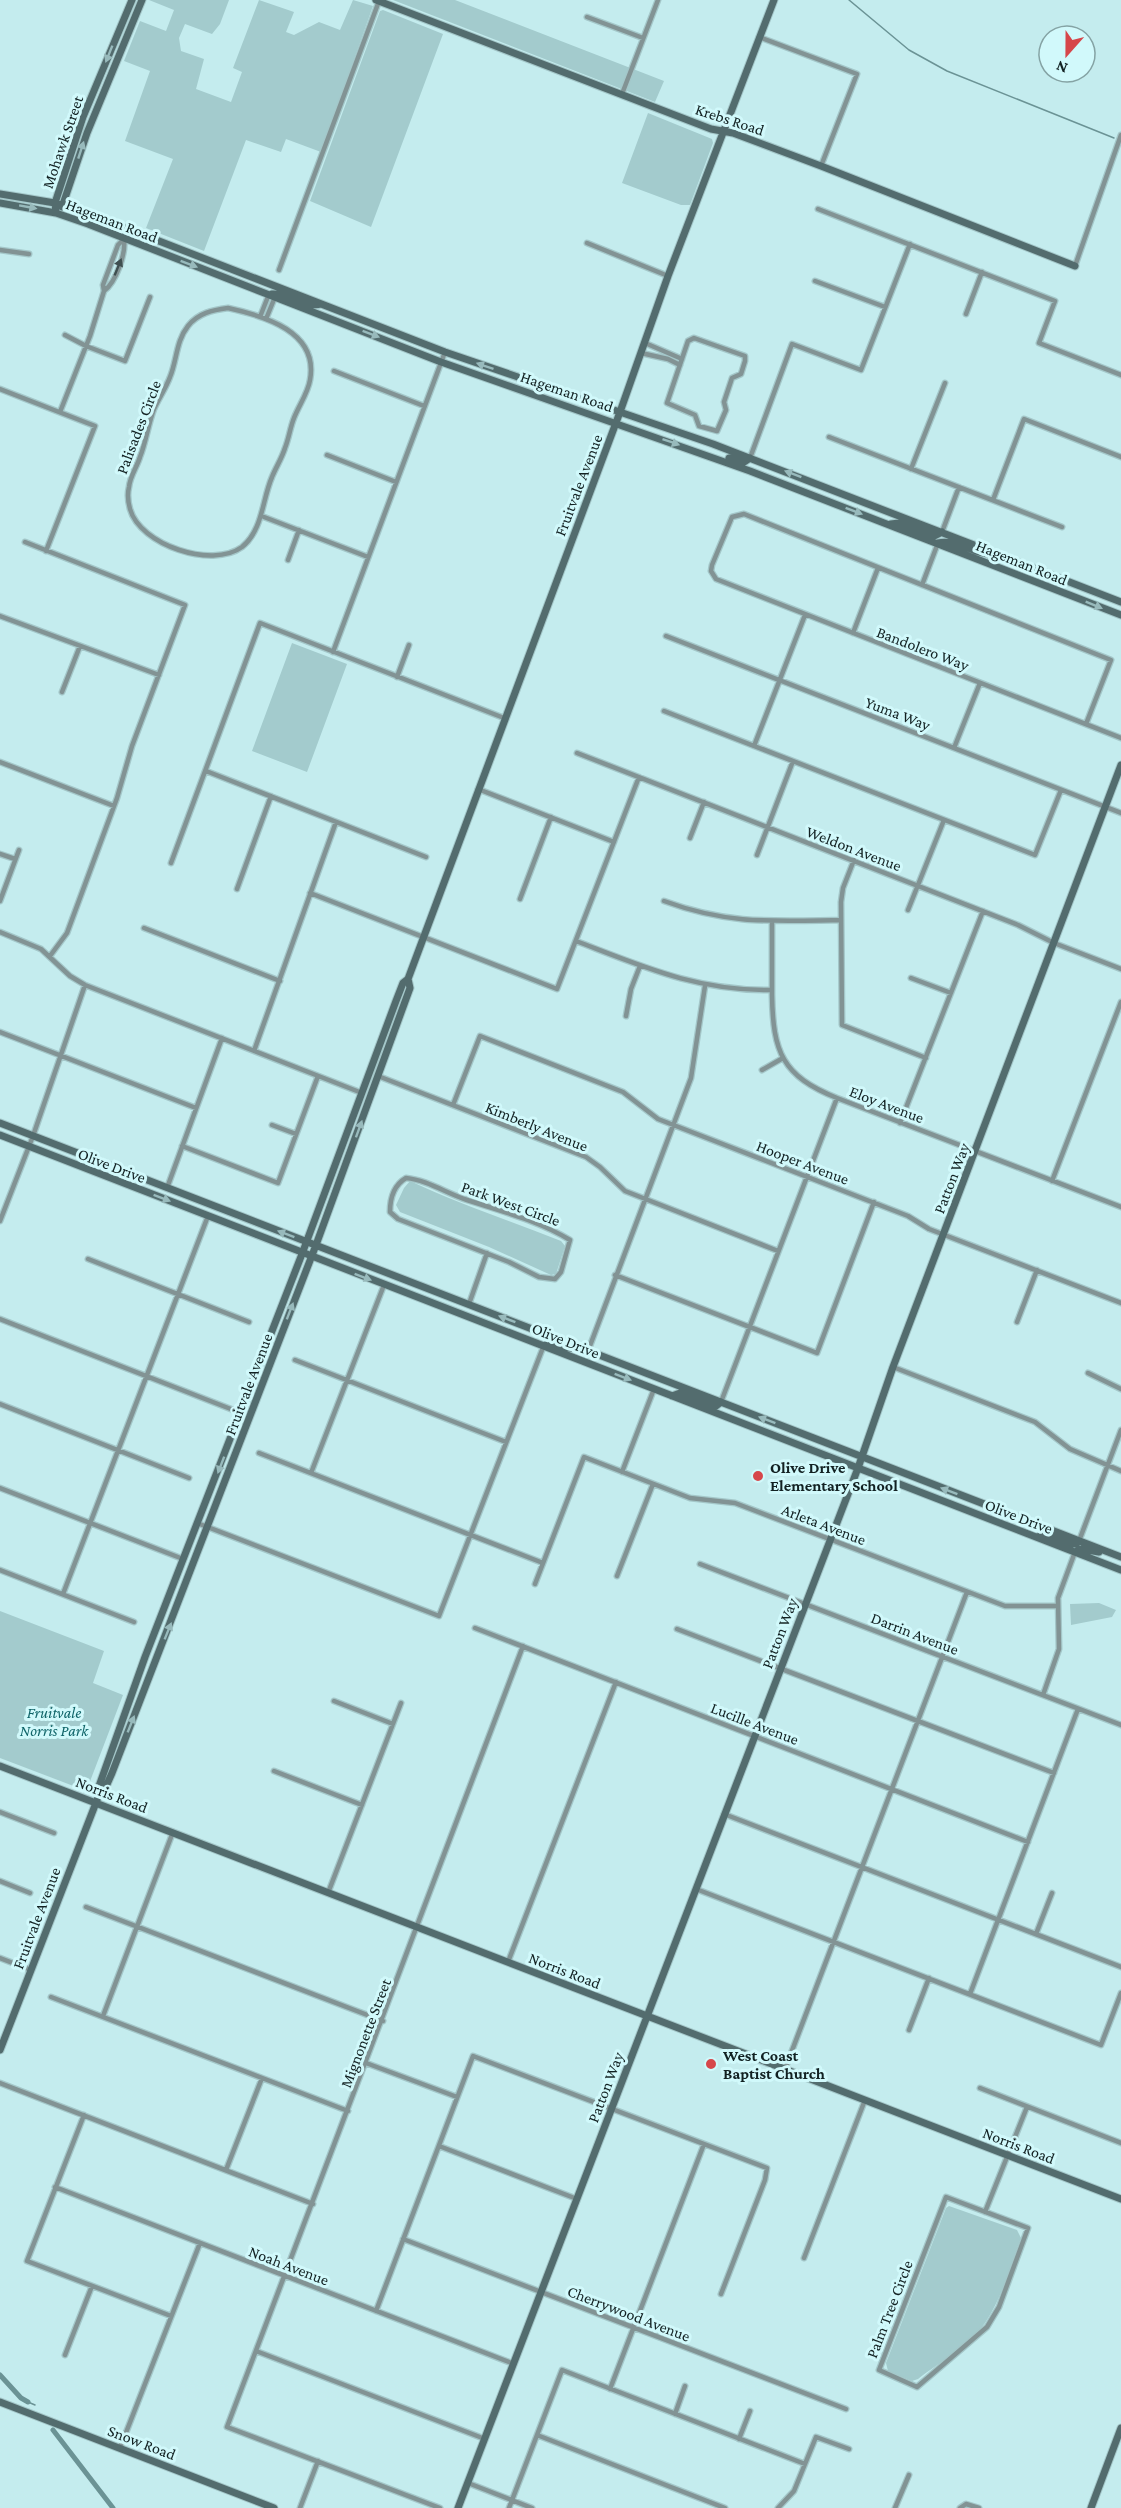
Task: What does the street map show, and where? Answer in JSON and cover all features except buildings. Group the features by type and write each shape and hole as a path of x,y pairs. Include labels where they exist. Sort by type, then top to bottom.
{"main road":[{"name":"Mohawk Street","path":"56,213 83,117 132,0"},
{"name":"Mohawk Street","path":"59,204 142,0"},
{"name":"Fruitvale Avenue","path":"99,1795 98,1789 136,1682 307,1241 403,983 408,979 620,412 668,276 774,0"},
{"name":"Krebs Road","path":"377,1 711,129 723,131 821,166 1075,266"},
{"name":"Hageman Road","path":"0,194 59,204 445,352 750,458 1121,602"},
{"name":"Hageman Road","path":"0,203 56,213 441,362 689,448 1121,615"},
{"path":"124,239 129,236 161,248 178,250"},
{"path":"272,296 280,294 312,306 321,304"},
{"path":"500,381 531,390 552,389"},
{"path":"689,448 707,449 744,462 750,458"},
{"path":"888,524 899,523 934,536 942,532"},
{"path":"938,543 946,541 983,556 998,554"},
{"name":"Patton Way","path":"458,2508 858,1468 893,1367 1121,765"},
{"name":"Fruitvale Avenue","path":"0,2050 95,1802 104,1791 146,1685 316,1245 410,988 408,979"},
{"path":"378,1048 376,1071 378,1076"},
{"name":"Olive Drive","path":"0,1123 1120,1557"},
{"name":"Olive Drive","path":"0,1136 302,1254 429,1300 1121,1570"},
{"path":"429,1300 462,1308 469,1304"},
{"path":"544,1346 549,1344 588,1351"},
{"path":"672,1396 680,1393 716,1406 721,1402"},
{"path":"1037,1537 1046,1534 1071,1544 1079,1541"},
{"path":"1075,1552 1081,1549 1120,1557"},
{"path":"136,1682 146,1685"},
{"name":"Norris Road","path":"0,1766 1121,2199"},
{"name":"Snow Road","path":"0,2402 274,2508"},
{"path":"1090,2508 1121,2428"}],"street":[{"path":"622,94 658,0"},
{"path":"279,270 377,1"},
{"path":"587,17 643,38"},
{"path":"759,37 857,74 821,166"},
{"path":"1075,266 1121,135"},
{"path":"818,208 1055,301 1039,343 1121,375"},
{"path":"60,412 86,346 104,291 110,286 126,248 124,239"},
{"path":"587,243 668,276"},
{"path":"750,458 792,344 861,370 910,244"},
{"path":"0,250 29,254"},
{"path":"966,314 982,272"},
{"path":"815,281 885,307"},
{"path":"260,317 263,308 272,296"},
{"path":"266,319 270,311 272,296"},
{"path":"65,335 124,361 150,297"},
{"name":"Palisades Circle","path":"228,308 266,319 291,331 302,341 311,368 310,382 267,490 257,527 242,546 219,556 195,554 160,541 147,534 131,513 128,499 129,485 155,409 171,375 181,336 195,319 214,309 228,308"},
{"path":"263,308 270,311"},
{"path":"694,338 745,356 742,371 732,378 724,399 726,410 717,432 699,426 695,415 667,403 682,359 688,341 694,338"},
{"path":"645,343 682,359"},
{"path":"333,652 445,352"},
{"path":"663,358 665,352"},
{"path":"641,353 680,365"},
{"path":"334,371 424,406"},
{"path":"911,469 945,383"},
{"path":"0,389 95,426 46,550"},
{"path":"993,500 1024,419 1121,457"},
{"path":"829,437 1062,527"},
{"path":"327,454 396,482"},
{"path":"942,532 959,487"},
{"name":"Bandolero Way","path":"878,568 744,514 732,517 711,571 716,579 1121,738"},
{"path":"264,517 368,557"},
{"path":"288,560 299,530"},
{"path":"25,542 185,604 132,746 114,806 67,933 50,956"},
{"path":"921,585 938,543"},
{"path":"852,633 878,568 1111,660 1086,724"},
{"path":"754,746 805,615"},
{"path":"0,616 159,675"},
{"path":"171,863 260,623 504,718"},
{"name":"Yuma Way","path":"666,636 1121,813"},
{"path":"397,677 409,645"},
{"path":"62,692 80,646"},
{"path":"954,748 980,683"},
{"path":"664,711 1035,855 1060,790"},
{"name":"Weldon Avenue","path":"577,753 1025,927 1054,943 1121,969"},
{"path":"757,855 793,761"},
{"path":"0,762 114,806"},
{"path":"206,771 426,857"},
{"path":"310,893 557,989 639,777"},
{"path":"478,789 614,842"},
{"path":"237,889 271,796"},
{"path":"690,838 704,802"},
{"path":"520,899 551,818"},
{"path":"908,910 944,820"},
{"path":"254,1051 336,822"},
{"path":"0,901 19,850"},
{"path":"0,854 15,860"},
{"path":"854,861 841,895 842,1025 926,1058"},
{"path":"664,901 718,917 772,921 841,920"},
{"path":"900,1122 983,911"},
{"name":"Eloy Avenue","path":"772,921 774,1035 783,1058 803,1081 837,1098 1121,1208"},
{"path":"144,928 280,981"},
{"path":"0,932 33,944 50,956 70,976 86,985 362,1093"},
{"path":"576,941 640,966 705,986 741,990 772,990"},
{"path":"626,1016 631,989 640,966"},
{"path":"911,978 951,993"},
{"path":"0,1221 29,1147 59,1055 86,985"},
{"path":"588,1351 693,1071 705,986"},
{"path":"1052,1181 1121,1002"},
{"path":"0,1032 196,1108"},
{"name":"Hooper Avenue","path":"453,1106 480,1036 623,1092 651,1115 874,1202 944,1234 1121,1303"},
{"path":"168,1188 222,1038"},
{"path":"762,1070 783,1058"},
{"path":"182,1146 278,1183 318,1076"},
{"name":"Kimberly Avenue","path":"378,1076 586,1157 600,1167 617,1186 644,1200 778,1251"},
{"path":"721,1402 837,1098"},
{"path":"272,1125 296,1134"},
{"name":"Park West Circle","path":"405,1178 415,1179 466,1200 508,1211 570,1240 561,1272 555,1279 539,1277 487,1253 398,1219 390,1212 390,1203 398,1183 405,1178"},
{"path":"615,1275 818,1353 874,1202"},
{"path":"63,1594 208,1216"},
{"path":"469,1304 487,1253"},
{"path":"88,1259 249,1322"},
{"path":"1017,1322 1037,1270"},
{"path":"311,1473 384,1285"},
{"path":"0,1319 241,1413"},
{"path":"197,1523 439,1616 544,1346"},
{"path":"295,1360 506,1442"},
{"path":"893,1367 1035,1422 1070,1449 1121,1471"},
{"path":"1088,1373 1121,1389"},
{"path":"622,1472 654,1389"},
{"path":"0,1404 189,1478"},
{"path":"1079,1541 1121,1430"},
{"path":"259,1453 543,1563 535,1584"},
{"name":"Arleta Avenue","path":"543,1563 584,1457 698,1500 735,1503 1013,1608 1057,1606"},
{"path":"617,1576 653,1484"},
{"path":"0,1488 183,1559"},
{"path":"1043,1695 1059,1649 1057,1606 1060,1589 1075,1552"},
{"name":"Darrin Avenue","path":"700,1564 1121,1725"},
{"path":"0,1570 134,1622"},
{"path":"785,2069 967,1592"},
{"name":"Lucille Avenue","path":"474,1628 1028,1842"},
{"path":"677,1629 1054,1773"},
{"name":"Mignonette Street","path":"318,2461 227,2427 523,1646"},
{"path":"508,1962 616,1682"},
{"path":"334,1701 393,1724"},
{"path":"328,1893 401,1702"},
{"path":"970,1994 1078,1709"},
{"path":"274,1771 362,1805"},
{"path":"0,1812 54,1833"},
{"path":"724,1814 1121,1967"},
{"path":"103,2016 173,1832"},
{"path":"0,1881 30,1893"},
{"path":"695,1889 1101,2045 1121,1993"},
{"path":"1036,1934 1052,1893"},
{"path":"86,1907 382,2021"},
{"path":"0,1958 31,1970"},
{"path":"909,2030 929,1978"},
{"path":"51,1997 348,2111"},
{"path":"1115,2010 1121,2012"},
{"path":"376,2311 473,2056 767,2168 765,2180 721,2294"},
{"path":"366,2062 457,2097"},
{"path":"226,2170 262,2078"},
{"path":"0,2083 312,2204"},
{"path":"980,2088 1121,2143"},
{"path":"804,2258 864,2100"},
{"path":"985,2212 1027,2107"},
{"path":"84,2115 27,2260 171,2316"},
{"path":"610,2389 704,2145"},
{"path":"439,2146 577,2199"},
{"name":"Noah Avenue","path":"56,2187 514,2364"},
{"name":"Palm Tree Circle","path":"946,2197 985,2212 1028,2228 993,2318 972,2340 917,2387 879,2370 946,2197"},
{"name":"Cherrywood Avenue","path":"403,2239 846,2409"},
{"path":"120,2448 200,2243"},
{"path":"65,2355 92,2286"},
{"path":"256,2351 485,2439"},
{"path":"509,2508 562,2370 805,2464"},
{"path":"675,2414 685,2386"},
{"path":"739,2439 750,2411"},
{"path":"537,2435 725,2508"},
{"path":"778,2508 794,2491 816,2437 849,2449"},
{"path":"300,2508 318,2461 440,2508"},
{"path":"895,2508 909,2475"},
{"path":"468,2483 532,2508"},
{"path":"960,2508 966,2504 979,2508"}],"green space":[{"path":"149,0 229,0 220,24 212,34 185,24 179,38 181,51 204,59 196,89 231,102 242,72 233,68 259,0 294,12 286,32 294,35 319,22 340,30 353,0 373,6 321,152 286,139 281,152 246,140 204,251 146,228 173,159 125,141 150,71 124,61 140,21 166,31 174,10"},
{"path":"393,0 455,0 664,81 655,102"},
{"path":"383,10 443,34 371,227 310,201 380,11"},
{"path":"648,113 712,139 713,143 690,205 681,205 622,183"},
{"path":"292,643 347,664 307,772 252,751"},
{"path":"410,1181 561,1241 565,1246 556,1274 551,1275 489,1247 400,1212 396,1205"},
{"path":"1099,1603 1116,1610 1112,1617 1071,1625 1070,1604"},
{"name":"Fruitvale Norris Park","path":"0,1611 104,1651 93,1683 123,1695 89,1784 84,1790 0,1758"},
{"path":"949,2206 1017,2230 1021,2238 1001,2293 985,2323 963,2346 912,2381 888,2371 886,2363 946,2208"}],"waterway":[{"path":"849,0 909,50 947,71 1114,138"},
{"path":"0,2375 21,2398 28,2402"},
{"path":"28,2402 35,2405"},
{"path":"53,2430 113,2508"}],"place":[{"name":"Olive Drive Elementary School","path":"758,1476"},
{"name":"West Coast Baptist Church","path":"711,2064"}]}
